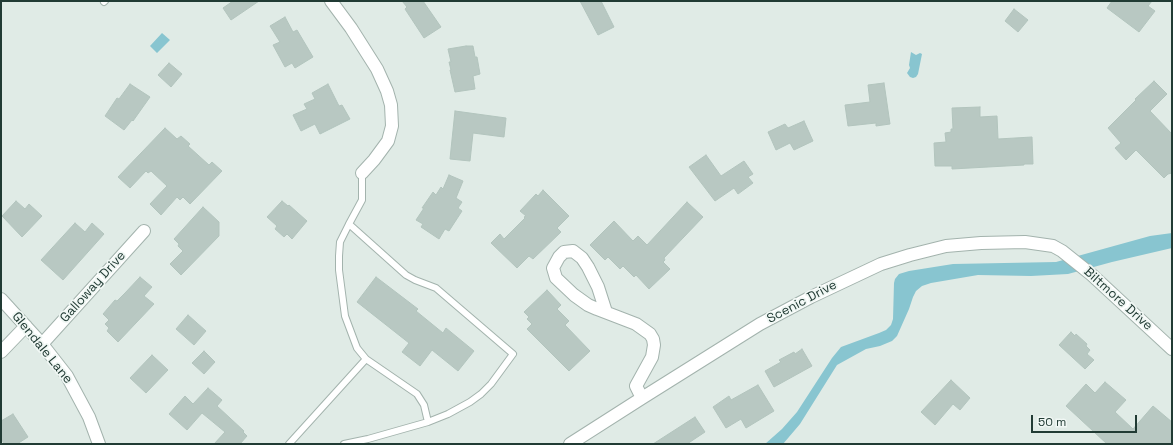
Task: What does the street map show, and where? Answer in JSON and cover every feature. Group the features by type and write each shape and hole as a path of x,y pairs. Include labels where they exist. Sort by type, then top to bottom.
{"street":[{"path":"331,1 351,28 377,69 387,91 391,105 392,126 388,141 362,173"},
{"name":"Galloway Drive","path":"42,344 144,231"},
{"name":"Scenic Drive","path":"570,444 760,324 825,290 881,264 946,246 981,243 1025,242 1053,246 1065,253"},
{"path":"606,312 598,288 585,262 572,251 564,252 559,256 553,268 556,278 574,295 588,305 636,324 653,338 654,345 652,357 636,386 642,398"},
{"name":"Biltmore Drive","path":"1065,253 1092,275 1172,349"},
{"name":"Glendale Lane","path":"1,299 42,344 74,388 89,417 99,444"},
{"path":"1,352 26,326"}],"lane":[{"path":"362,173 362,200 340,242 339,270 345,316 357,348 366,359 417,394 424,405 428,422"},
{"path":"344,444 368,439 428,422 448,414 481,394 491,384 513,354 436,288 415,280 402,272 349,224"},
{"path":"289,444 366,359"}],"water":[{"path":"162,33 170,40 157,53 150,46"},
{"path":"911,52 916,55 920,53 922,54 918,74 913,78 907,73 910,68"},
{"path":"1172,233 1172,248 1068,274 1031,276 978,275 931,283 922,286 916,291 913,297 897,336 892,341 880,346 866,349 837,365 800,424 783,444 765,444 782,429 797,412 832,358 841,347 886,330 891,325 893,319 894,283 899,274 953,264 1056,262 1150,236"}],"building":[{"path":"233,1 259,1 231,20 223,8"},
{"path":"402,1 423,1 441,27 424,38 405,9 407,7"},
{"path":"580,1 601,1 614,27 598,35"},
{"path":"1112,1 1152,1 1148,6 1155,11 1139,32 1107,8"},
{"path":"1014,9 1028,20 1018,32 1005,21"},
{"path":"285,17 293,32 297,30 313,57 295,68 292,63 285,67 273,45 280,42 270,26"},
{"path":"473,46 475,57 477,57 480,74 473,76 475,89 455,92 450,70 449,62 451,62 448,49"},
{"path":"169,63 182,74 171,87 158,75"},
{"path":"1154,81 1167,94 1150,111 1172,134 1172,173 1168,174 1164,178 1136,150 1126,160 1115,148 1121,143 1108,128"},
{"path":"884,83 890,124 876,126 876,123 848,126 845,105 870,102 868,85"},
{"path":"130,84 150,97 133,121 132,120 124,130 105,116 117,98 119,99"},
{"path":"328,84 339,106 342,105 350,119 320,134 315,124 301,131 293,115 307,109 304,104 315,99 312,93"},
{"path":"980,107 980,117 997,116 998,139 1032,137 1033,164 952,169 952,166 935,166 934,143 946,142 945,133 951,132 951,129 953,129 952,108"},
{"path":"455,111 506,118 504,137 473,133 470,161 450,159"},
{"path":"804,121 813,141 794,150 790,143 776,150 768,132 785,124 788,128"},
{"path":"165,128 177,139 181,136 190,144 188,146 209,165 212,162 222,171 190,204 183,197 180,200 177,197 161,215 150,204 167,186 151,171 148,173 146,171 130,188 118,177"},
{"path":"706,155 721,176 744,161 753,174 748,177 753,183 738,194 734,188 715,201 689,167"},
{"path":"449,175 463,181 456,198 462,202 458,208 462,211 449,231 445,229 439,239 421,227 423,224 416,220 433,192 436,195 441,187 443,189"},
{"path":"543,190 569,216 557,228 561,232 533,259 529,256 517,268 491,243 500,234 504,239 525,218 524,217 526,216 520,211 536,194 538,196"},
{"path":"16,201 25,209 29,204 42,216 22,237 2,216"},
{"path":"282,201 288,206 289,205 307,221 292,239 287,234 284,237 275,229 277,226 267,217"},
{"path":"687,202 703,217 664,258 665,260 663,262 670,269 649,289 636,275 634,277 623,266 620,269 608,257 605,260 590,245 614,221 633,241 638,236 647,245"},
{"path":"203,207 219,222 219,236 181,275 170,264 183,251 174,239"},
{"path":"75,223 85,232 92,223 104,234 63,280 41,260"},
{"path":"140,277 152,287 144,296 154,304 118,342 107,331 109,328 105,324 109,320 103,314 115,300 117,301"},
{"path":"376,277 418,309 416,311 443,333 446,328 474,351 458,371 432,350 420,366 402,352 409,343 357,302"},
{"path":"547,290 561,305 557,309 569,321 565,325 590,351 569,371 527,329 532,324 527,319 529,317 524,312"},
{"path":"188,315 206,331 194,345 176,329"},
{"path":"1071,332 1075,336 1076,334 1087,344 1086,346 1090,350 1087,354 1094,360 1085,369 1059,345"},
{"path":"802,349 812,366 774,387 765,371 781,362 779,360 794,352 795,354"},
{"path":"204,351 215,362 204,374 192,363"},
{"path":"152,355 168,370 146,393 130,378"},
{"path":"951,380 970,398 960,410 953,404 935,425 921,412"},
{"path":"1105,382 1126,400 1115,412 1133,429 1153,406 1172,422 1172,444 1107,444 1066,406 1086,384 1095,393"},
{"path":"758,385 774,411 746,428 741,419 726,428 713,407 729,396 731,400"},
{"path":"208,388 222,400 217,406 244,431 243,432 247,436 240,444 214,444 225,432 202,413 187,430 169,414 185,396 193,404"},
{"path":"13,414 28,437 17,444 4,444 1,438 1,421"},
{"path":"695,417 705,432 687,444 653,444"}]}
